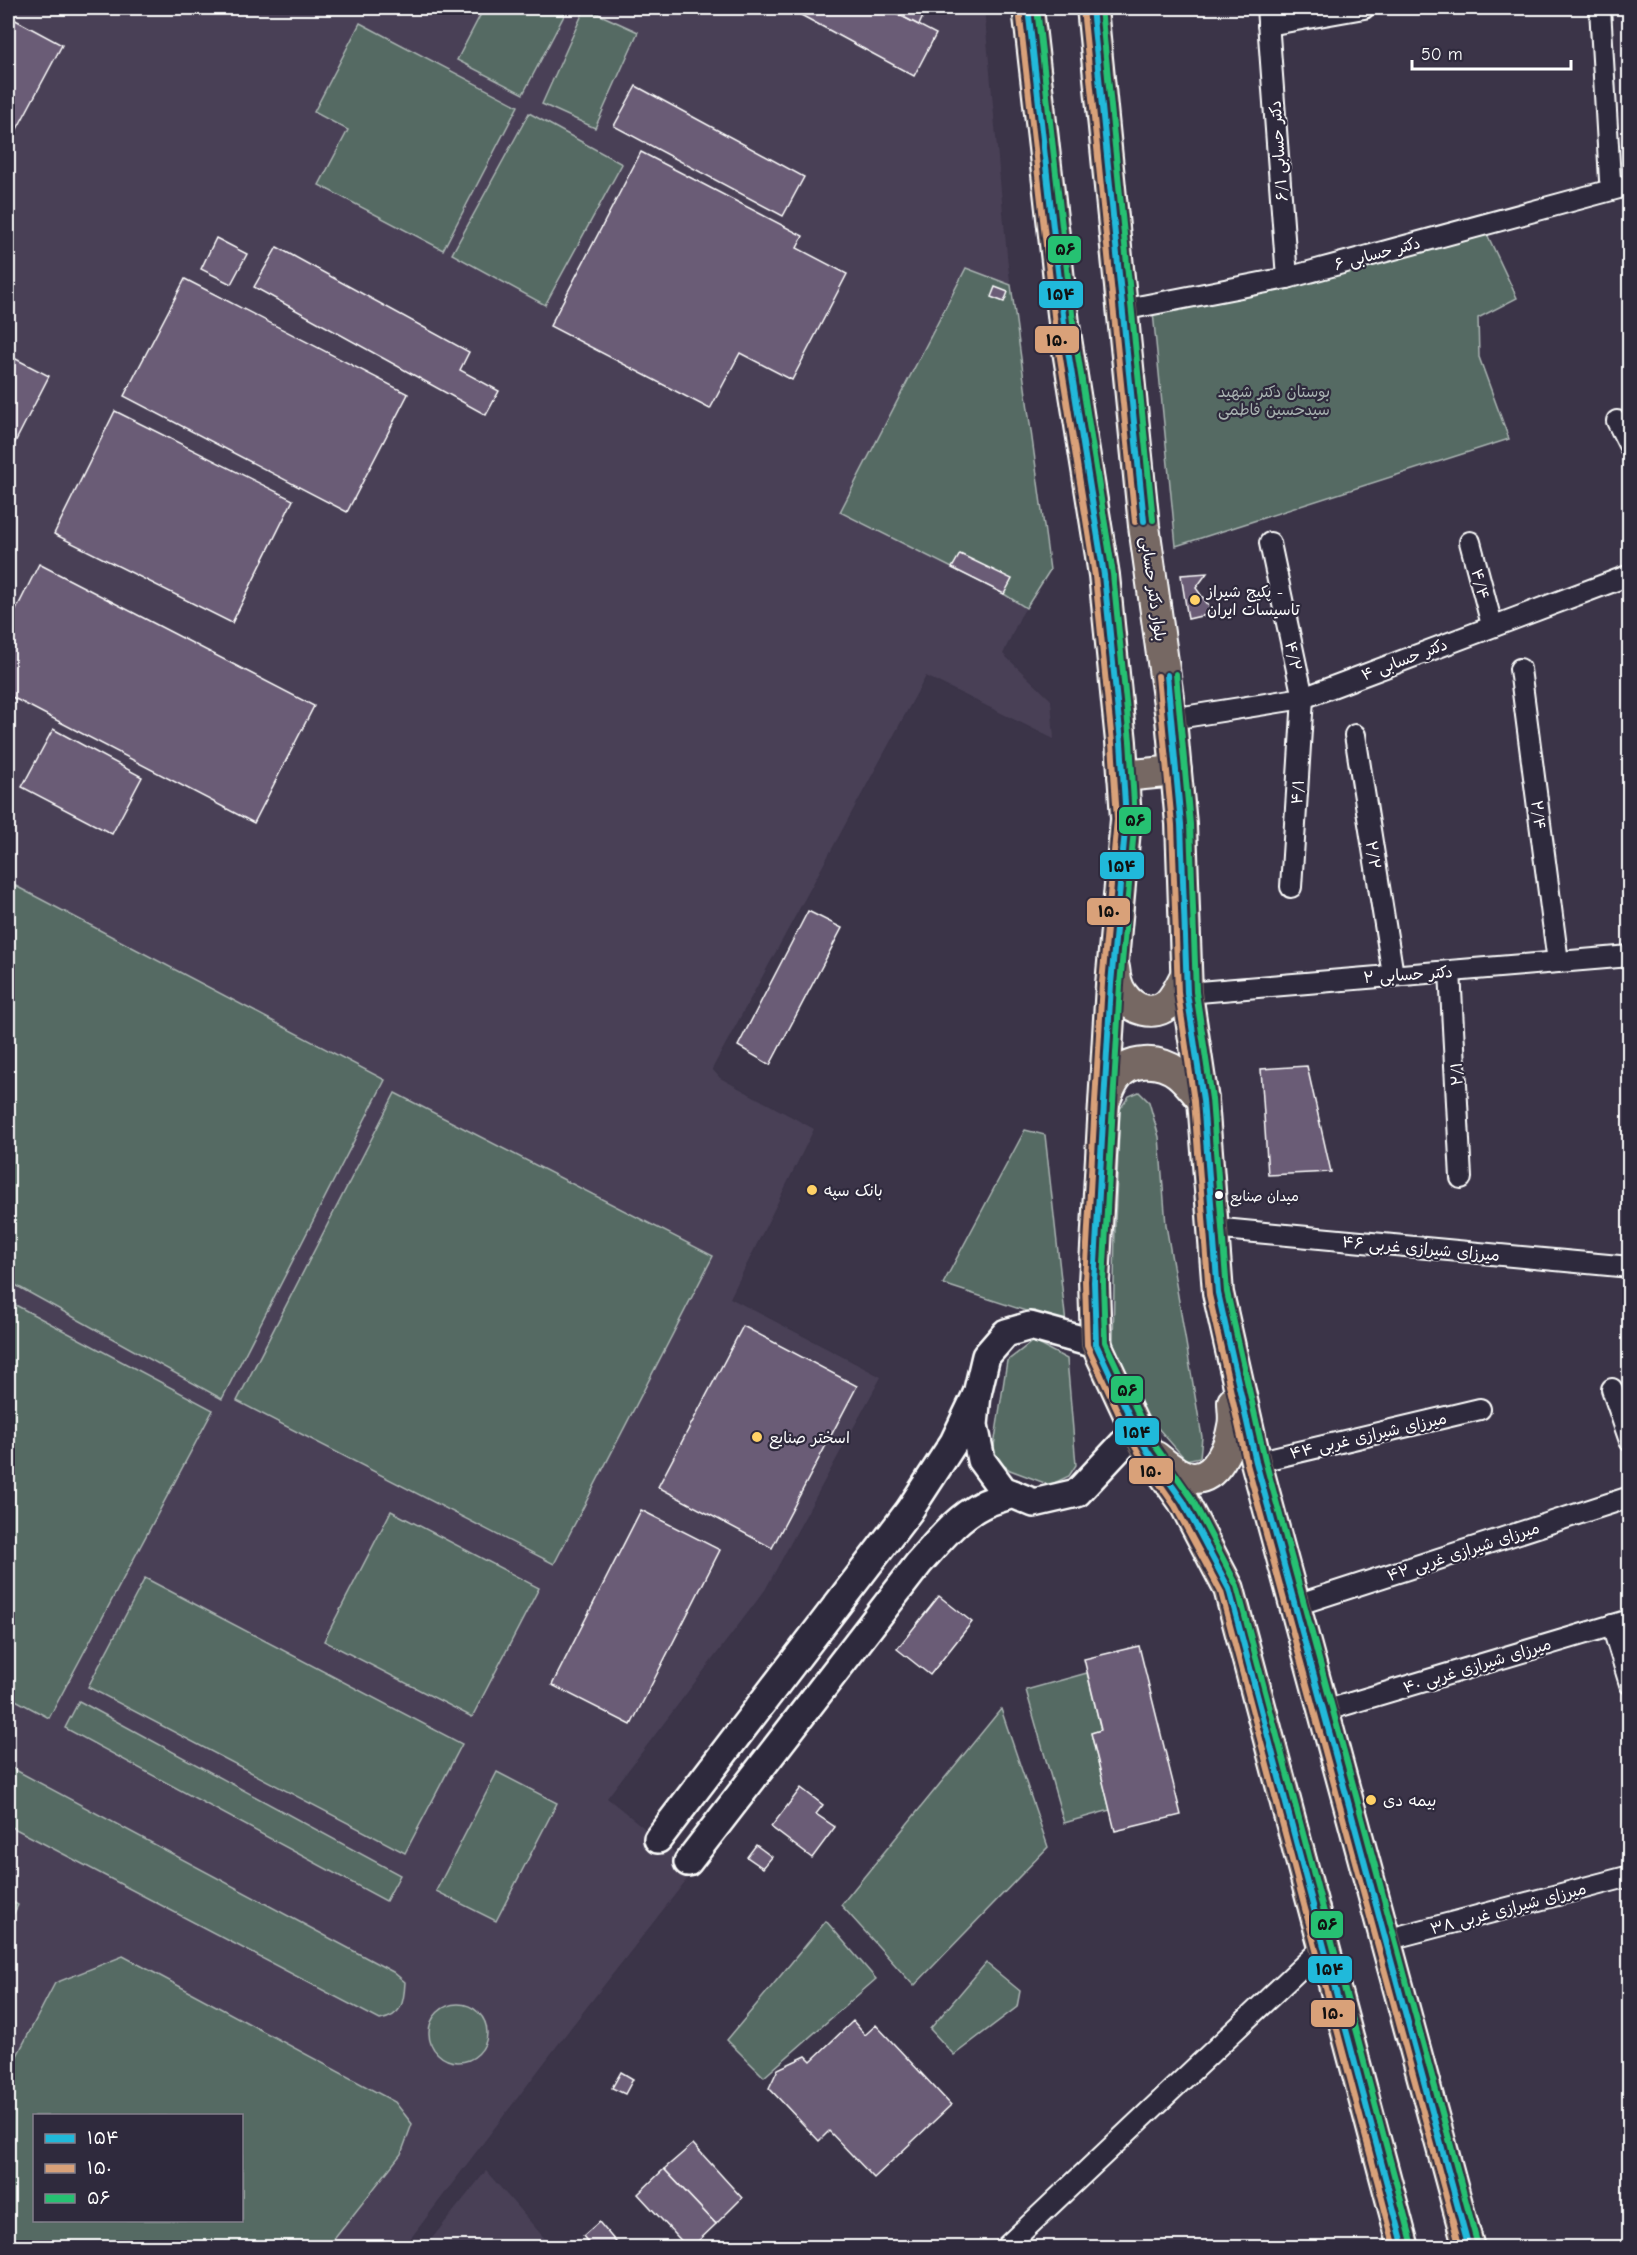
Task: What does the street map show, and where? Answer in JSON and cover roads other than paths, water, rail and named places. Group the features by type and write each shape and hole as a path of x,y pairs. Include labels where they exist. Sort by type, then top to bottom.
{"main road":[{"path":"1028,8 1065,332 1104,575 1126,819 1113,962 1104,1103 1094,1282 1096,1344 1142,1441 1183,1501 1229,1589 1404,2247"},
{"name":"بلوار دکتر حسابی","path":"1092,8 1144,525 1171,719 1182,824 1186,984"},
{"path":"1123,776 1176,771"},
{"path":"1113,962 1115,976 1123,996 1134,1006 1148,1011 1158,1010 1168,1004 1186,984"},
{"path":"1186,984 1203,1100 1218,1293 1231,1358 1256,1462 1469,2247"},
{"path":"1104,1103 1115,1079 1122,1071 1133,1065 1153,1062 1167,1066 1179,1074 1203,1100"},
{"path":"1142,1441 1175,1472 1193,1478 1207,1475 1226,1452 1234,1424 1231,1358"}],"street":[{"path":"1267,16 1364,8"},
{"path":"1600,8 1610,180"},
{"name":"۶/۱ دکتر حسابی","path":"1267,16 1287,278"},
{"name":"۶ دکتر حسابی","path":"1122,310 1287,278 1629,185"},
{"path":"1617,421 1629,447"},
{"name":"۴/۴","path":"1470,542 1492,625"},
{"name":"۴/۲","path":"1270,543 1303,698"},
{"name":"دکتر حسابی ۴","path":"1171,719 1303,698 1629,575"},
{"name":"۲/۴","path":"1520,669 1558,962"},
{"name":"۴/۱","path":"1291,887 1303,698"},
{"name":"۲/۲","path":"1355,735 1393,975"},
{"name":"دکتر حسابی ۲","path":"1186,984 1393,975 1629,956"},
{"name":"۲/۱","path":"1450,971 1461,1178"},
{"name":"میرزای شیرازی غربی ۴۶","path":"1212,1228 1629,1267"},
{"path":"1096,1344 1030,1326 1006,1333 986,1356 977,1394 974,1425 981,1460 1003,1490 1034,1503 1077,1494 1142,1441"},
{"path":"1612,1389 1629,1441"},
{"path":"658,1839 909,1511 954,1442 977,1394"},
{"name":"میرزای شیرازی غربی ۴۴","path":"1256,1462 1480,1409"},
{"path":"688,1862 919,1563 961,1518 983,1504 1013,1494"},
{"name":"میرزای شیرازی غربی ۴۲","path":"1296,1605 1629,1497"},
{"path":"1621,1622 1629,1684"},
{"name":"میرزای شیرازی غربی ۴۰","path":"1324,1711 1621,1622"},
{"name":"میرزای شیرازی غربی ۳۸","path":"1386,1940 1629,1876"},
{"path":"1005,2247 1324,1946"}],"place":[{"name":"پکیج شیراز - تاسیسات ایران","path":"1195,600"},
{"name":"بانک سپه","path":"812,1190"},
{"name":"میدان صنایع","path":"1219,1195"},
{"name":"اسختر صنایع","path":"757,1437"},
{"name":"بیمه دی","path":"1371,1800"}],"park label":[{"name":"بوستان دکتر شهید سیدحسین فاطمی","path":"1274,400"}]}
